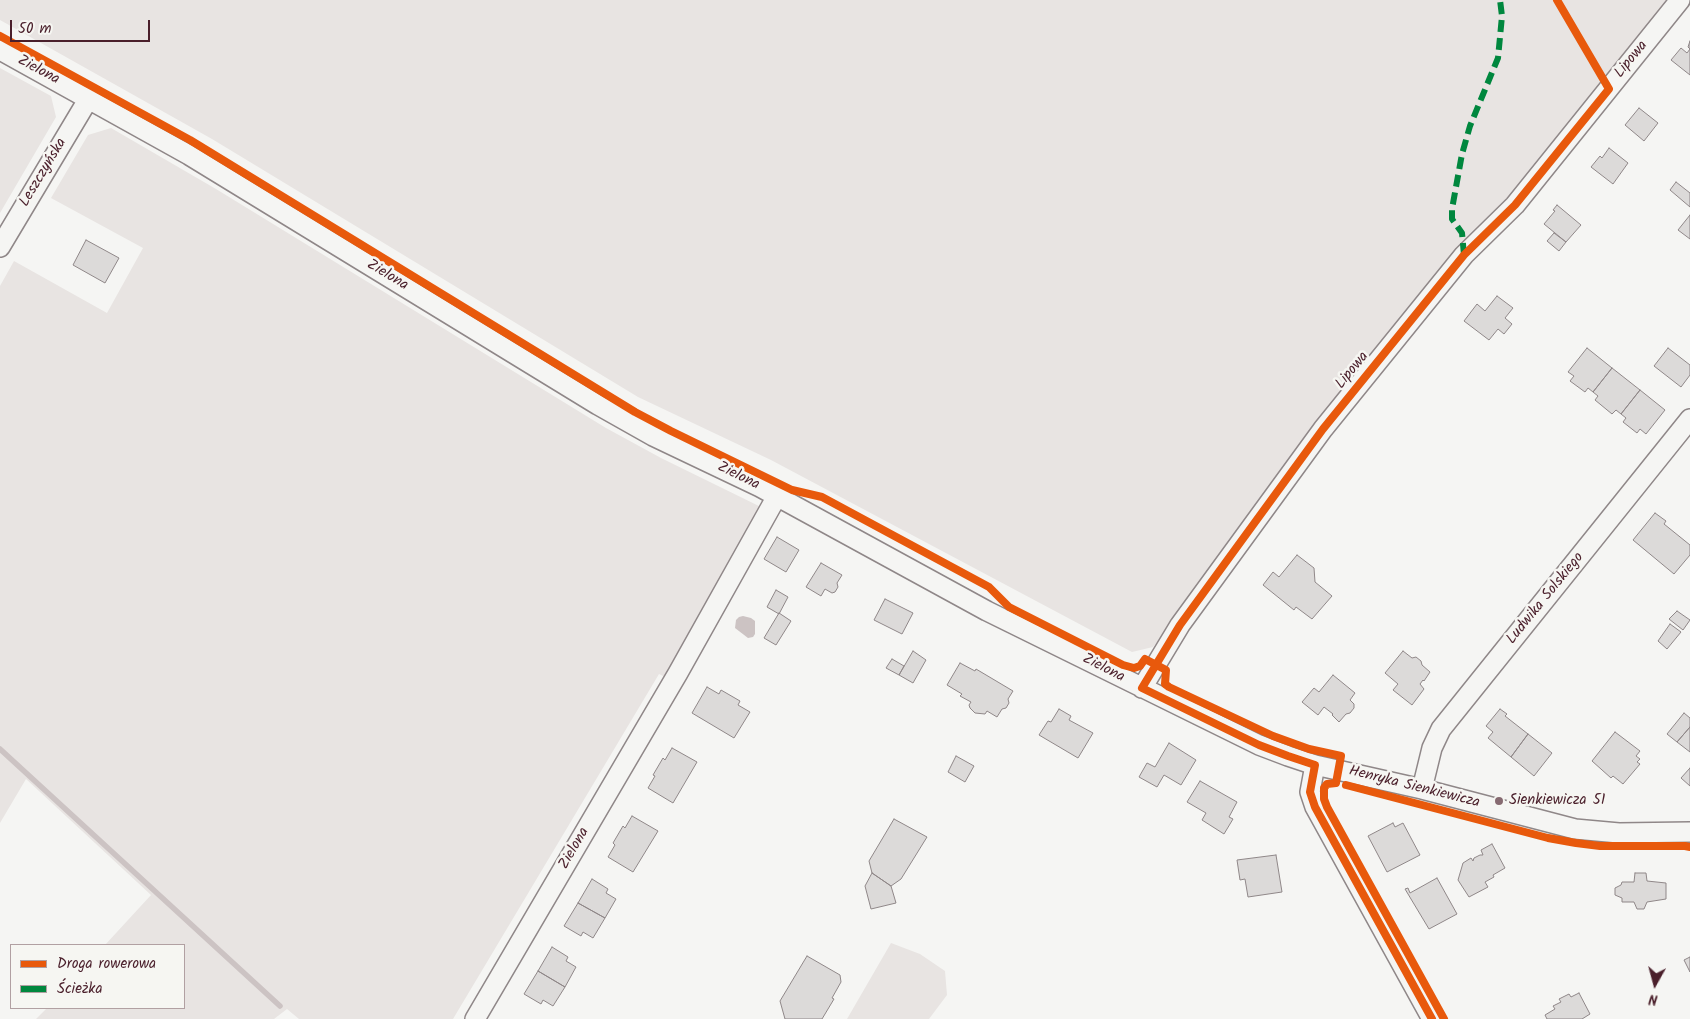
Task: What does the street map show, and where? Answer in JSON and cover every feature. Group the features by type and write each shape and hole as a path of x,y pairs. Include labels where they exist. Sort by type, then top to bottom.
{"street":[{"name":"Lipowa","path":"1142,688 1180,625 1323,429 1464,255 1515,204 1680,0"},
{"name":"Zielona","path":"0,50 198,160 629,423 777,496 987,610 1142,688 1259,745 1316,764"},
{"name":"Leszczyńska","path":"0,247 89,98"},
{"name":"Ludwika Solskiego","path":"1422,789 1428,760 1434,743 1442,729 1690,419"},
{"name":"Zielona","path":"475,1019 678,673 777,496"},
{"name":"Henryka Sienkiewicza","path":"1316,764 1422,789 1575,829 1619,833 1690,832"},
{"path":"1316,764 1310,785 1310,792 1315,807 1432,1019"}],"shaded area":[{"path":"0,0 1668,0 1491,219 1153,647 1132,652 771,460 638,397 212,139 0,20"},
{"path":"0,68 51,96 56,117 0,213"},
{"path":"111,128 216,189 606,428 661,458 765,509 667,678 659,674 453,1019 299,1019 287,1009 274,1019 36,1019 46,1009 185,1009 185,944 106,944 151,895 26,779 0,823 0,286 14,261 107,313 143,248 51,198 88,135"},
{"path":"743,616 755,621 755,634 753,637 748,638 735,628 736,620"},
{"path":"891,943 920,954 945,971 947,995 929,1019 847,1019"}],"building":[{"path":"1681,48 1687,53 1690,49 1690,75 1671,60"},
{"path":"1639,108 1658,123 1644,141 1625,125"},
{"path":"1609,148 1628,163 1613,184 1591,167 1600,156 1602,158"},
{"path":"1676,182 1690,193 1690,207 1670,190"},
{"path":"1557,205 1581,225 1566,242 1544,224 1555,211 1553,210"},
{"path":"1690,215 1690,239 1678,230"},
{"path":"1554,233 1566,242 1559,251 1547,241"},
{"path":"86,240 119,258 105,283 73,265"},
{"path":"1497,296 1513,308 1505,318 1512,324 1504,334 1498,329 1489,340 1464,321 1477,304 1485,311"},
{"path":"1587,348 1612,368 1593,392 1588,388 1585,392 1570,381 1574,376 1568,372"},
{"path":"1668,348 1690,365 1690,375 1681,387 1654,366"},
{"path":"1612,368 1640,390 1621,414 1616,410 1612,414 1595,400 1598,396 1593,392"},
{"path":"1640,390 1665,410 1646,434 1640,429 1637,433 1623,422 1626,418 1621,414"},
{"path":"1655,513 1666,521 1664,524 1690,545 1690,555 1674,574 1633,540"},
{"path":"777,537 799,550 786,572 764,559"},
{"path":"1297,555 1314,568 1315,582 1332,596 1312,619 1296,607 1294,610 1263,585 1273,572 1279,577"},
{"path":"821,563 842,575 837,583 838,587 835,592 832,593 825,589 821,596 806,587"},
{"path":"776,590 788,597 779,614 767,607"},
{"path":"885,599 913,613 902,634 874,620"},
{"path":"1677,611 1690,620 1683,630 1669,619"},
{"path":"779,613 791,621 776,645 764,638"},
{"path":"1670,624 1681,632 1667,649 1658,641"},
{"path":"913,651 926,660 913,683 899,675"},
{"path":"1403,651 1412,658 1416,657 1430,672 1420,684 1424,689 1412,705 1393,690 1398,684 1385,673"},
{"path":"892,659 904,666 899,675 886,668"},
{"path":"960,663 975,671 976,669 1013,691 1008,699 1009,703 1006,708 1002,709 997,717 987,711 985,714 975,713 970,708 971,702 947,685"},
{"path":"1333,675 1355,693 1350,700 1354,704 1354,708 1339,722 1324,707 1318,715 1302,702 1314,688 1319,692"},
{"path":"707,687 719,694 721,690 740,701 738,705 750,712 734,738 692,713"},
{"path":"1059,709 1071,716 1069,720 1093,733 1078,758 1039,735 1048,721 1051,722"},
{"path":"1500,709 1507,714 1505,716 1528,734 1511,757 1488,738 1493,732 1486,726"},
{"path":"1684,713 1690,718 1690,727 1677,742 1667,734"},
{"path":"1690,727 1690,752 1677,742"},
{"path":"1615,732 1640,751 1636,756 1640,759 1637,762 1640,764 1623,784 1613,776 1611,778 1592,761"},
{"path":"1528,734 1552,753 1534,776 1511,757"},
{"path":"1169,743 1196,760 1181,785 1164,775 1157,787 1139,777 1147,763 1155,767"},
{"path":"672,748 697,762 673,803 648,788 663,758 665,760"},
{"path":"956,756 974,766 965,782 948,772"},
{"path":"1690,768 1690,786 1681,778"},
{"path":"1200,781 1237,802 1229,817 1233,819 1224,834 1202,820 1206,813 1187,802"},
{"path":"632,816 658,831 633,872 608,857 615,845 613,843 623,826 625,828"},
{"path":"894,819 927,837 901,879 891,886 872,873 869,861"},
{"path":"1393,823 1395,827 1403,823 1420,855 1387,872 1368,836"},
{"path":"1492,844 1505,868 1485,882 1488,887 1469,897 1458,880 1463,863 1471,858 1473,861 1474,858 1483,855 1481,850"},
{"path":"1276,855 1282,892 1248,897 1245,879 1240,880 1237,860"},
{"path":"872,873 891,886 896,903 871,909 865,886"},
{"path":"1635,873 1646,873 1647,881 1666,883 1666,899 1647,902 1644,909 1637,909 1634,902 1622,902 1622,898 1615,895 1615,888 1621,885 1622,882 1634,882"},
{"path":"1437,878 1457,914 1429,929 1405,889 1408,888 1410,893"},
{"path":"592,879 608,889 606,893 616,899 605,918 578,903"},
{"path":"578,903 605,918 593,938 583,932 581,936 564,926"},
{"path":"552,947 568,957 566,961 576,967 565,987 538,971"},
{"path":"807,956 840,975 841,982 832,998 834,999 822,1019 785,1019 780,1001"},
{"path":"1690,957 1690,972 1684,960"},
{"path":"538,971 565,987 553,1006 543,1000 541,1004 524,994"},
{"path":"1579,993 1590,1014 1582,1019 1547,1019 1545,1015 1555,1009 1553,1006 1561,1002 1559,999 1569,994 1571,997"}],"waterway":[{"path":"0,749 280,1006"}],"marked path":[{"path":"1464,255 1462,233 1452,219 1452,209 1462,154 1470,126 1498,58 1502,16 1500,0"}],"cycle path":[{"path":"1432,1019 1315,807 1310,792 1315,765 1259,745 1142,688 1180,625 1323,429 1464,255 1515,205 1609,89 1557,0"},
{"path":"0,36 190,140 635,412 792,490 822,497 989,587 1009,607 1123,665 1134,668 1140,666 1145,659 1166,670 1165,684 1169,687 1273,736 1309,749 1341,756 1336,783 1327,784 1324,788 1324,799 1327,807 1444,1019"},
{"path":"1346,785 1548,838 1600,846 1690,847"}],"place":[{"name":"Sienkiewicza 51","path":"1499,801"}]}
